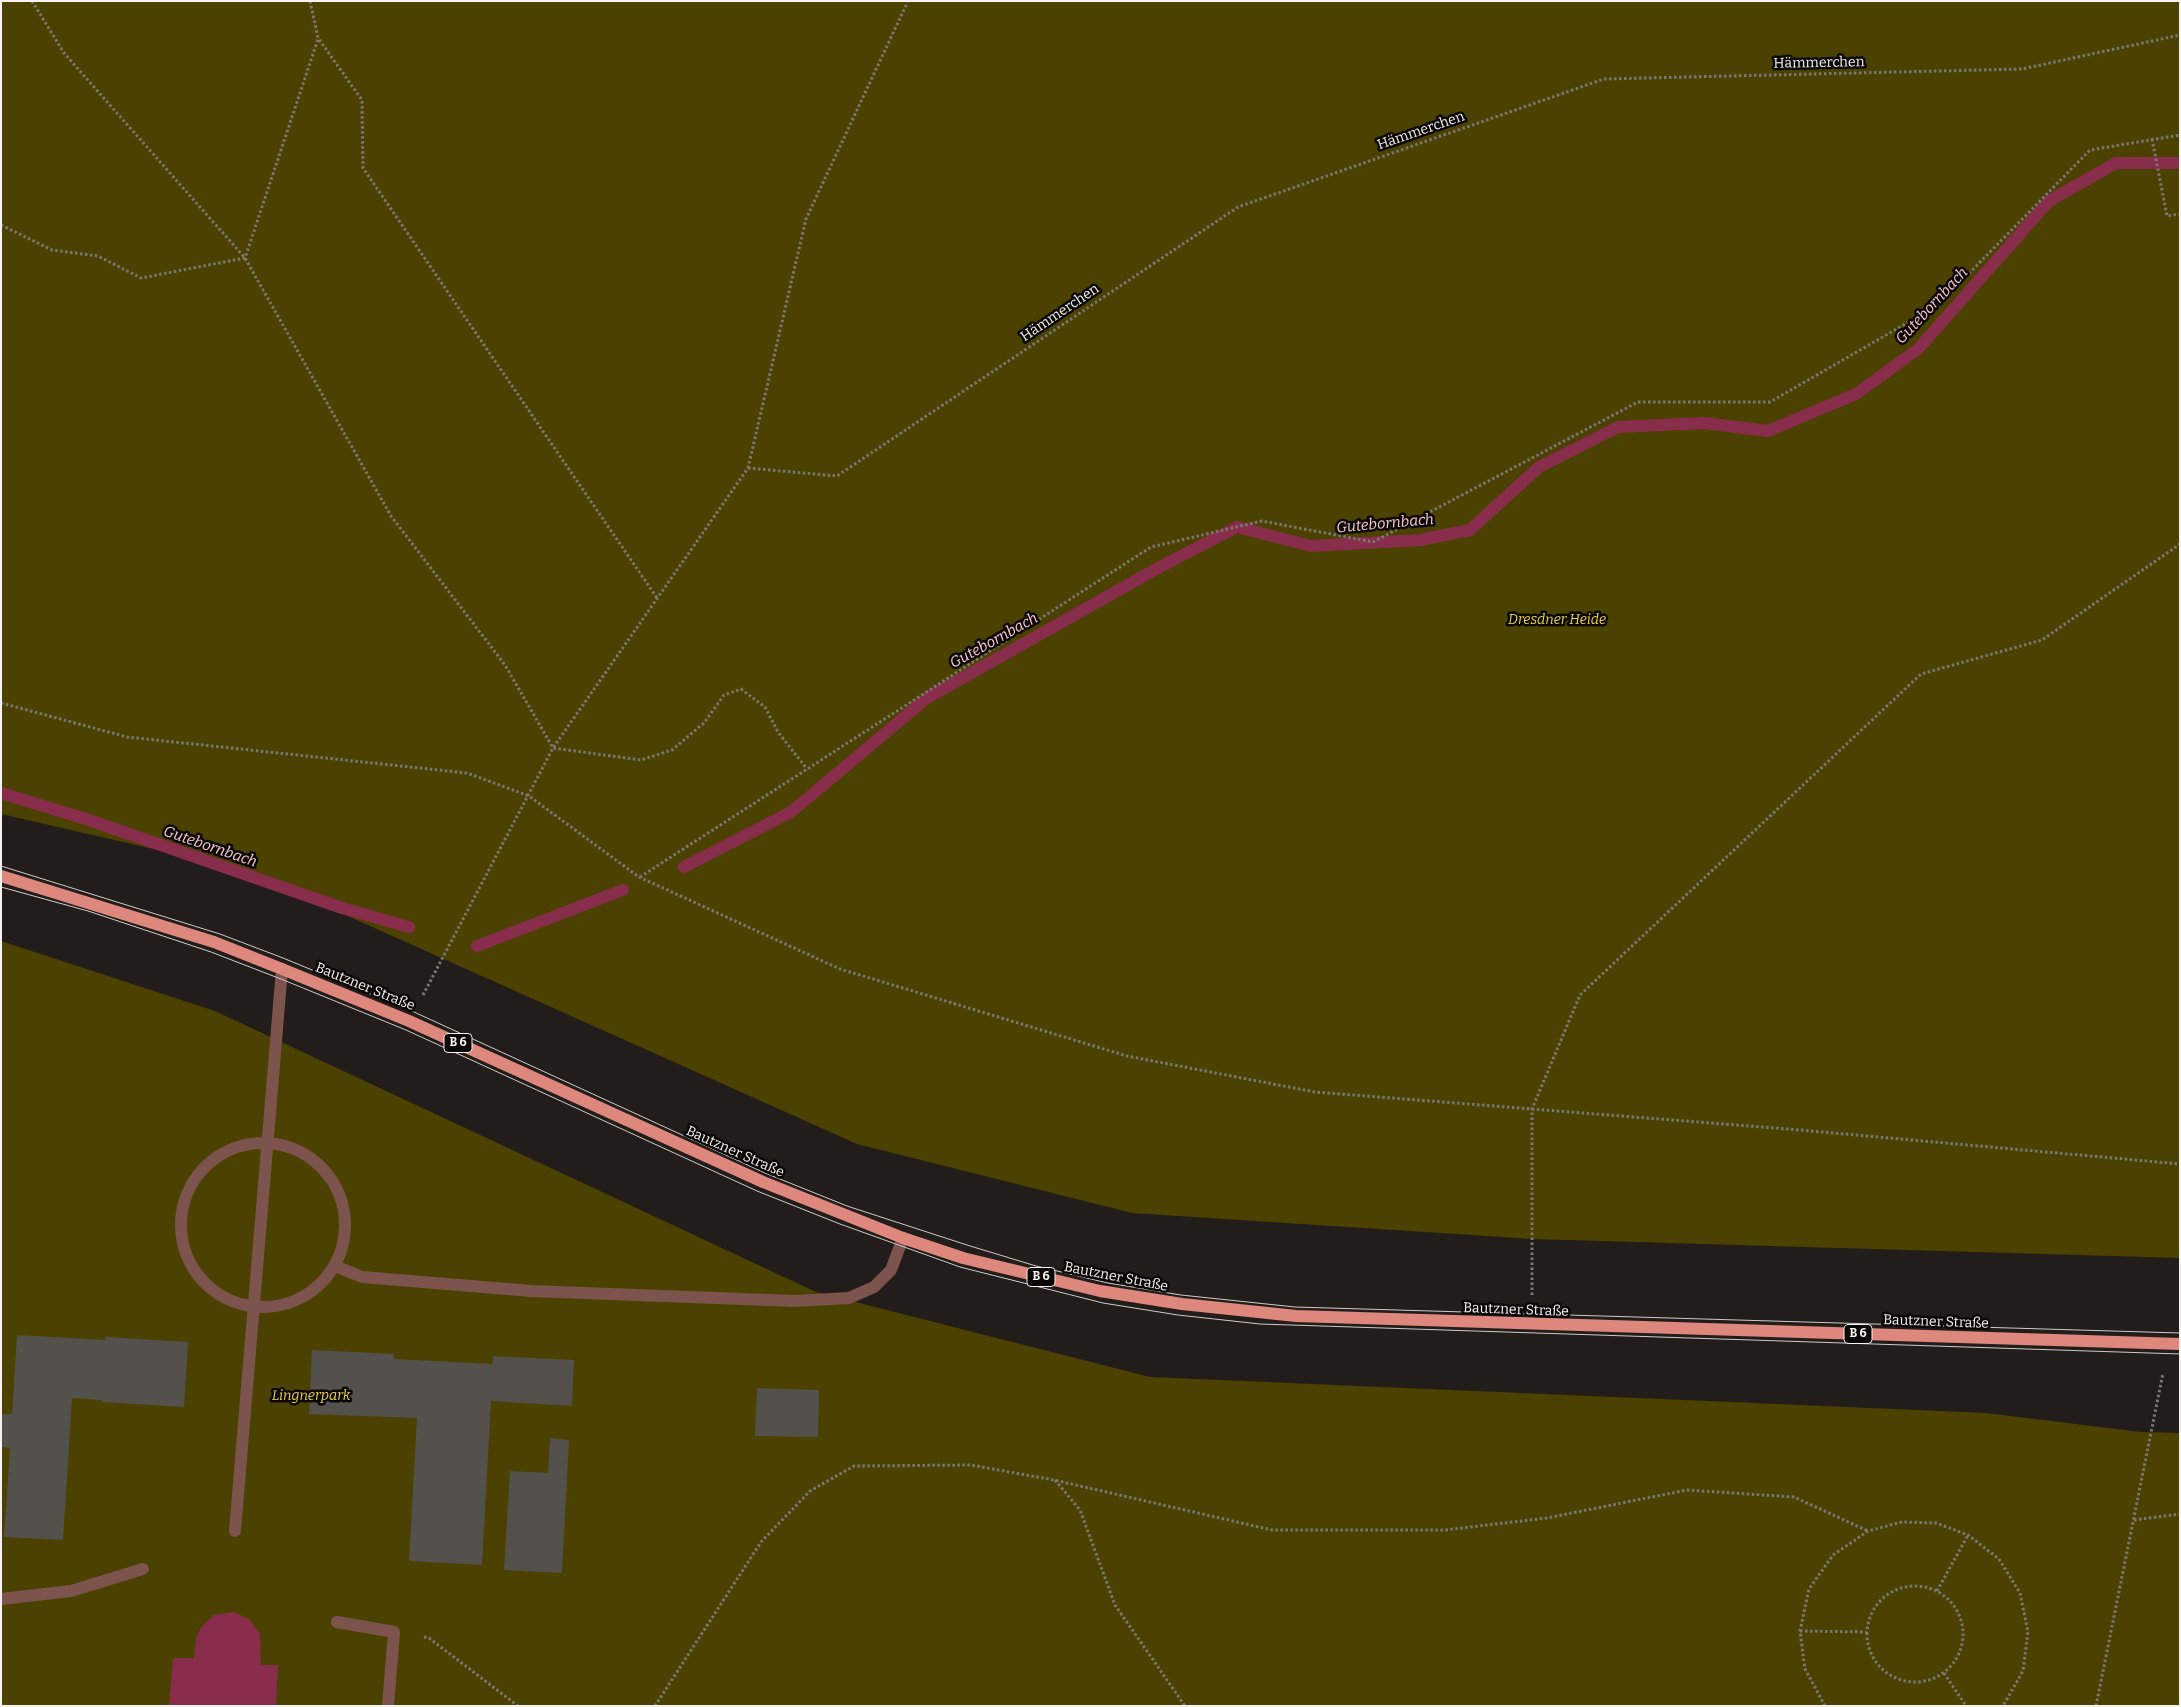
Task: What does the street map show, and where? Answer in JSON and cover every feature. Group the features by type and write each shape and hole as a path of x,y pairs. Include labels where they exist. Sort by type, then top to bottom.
{"main road":[{"name":"Bautzner Straße","path":"1,876 214,942 282,969 409,1021 763,1182 903,1238 963,1258 1081,1286 1182,1304 1296,1316 1532,1325 2175,1343"}],"lane":[{"path":"235,1531 266,1142 282,969"},
{"path":"266,1142 294,1148 318,1163 335,1185 345,1211 344,1240 335,1266 320,1284 300,1299 278,1306 253,1307 226,1299 203,1282 187,1259 180,1232 182,1204 194,1178 214,1158 239,1146 266,1142"},
{"path":"335,1266 362,1276 532,1291 796,1301 850,1298 874,1287 891,1270 903,1238"},
{"path":"1,1599 71,1591 143,1569"},
{"path":"337,1622 394,1632 388,1706"}],"path":[{"path":"32,1 64,53 245,258 392,516 505,665 553,748"},
{"path":"310,1 318,38 362,100 363,168 657,598"},
{"path":"409,1021 553,748 748,468 806,218 908,1"},
{"name":"Hämmerchen","path":"748,468 837,476 1238,207 1604,79 2022,69 2180,35"},
{"path":"245,258 318,38"},
{"path":"639,877 1151,547 1262,521 1373,542 1638,402 1770,402 1938,305 2090,150 2180,135"},
{"path":"2152,139 2167,216 2180,214"},
{"path":"1,225 52,250 98,256 141,278 245,258"},
{"path":"1532,1325 1532,1110 1580,996 1921,674 2042,640 2180,544"},
{"path":"553,748 641,760 672,750 704,723 724,695 740,689 765,707 778,732 807,769"},
{"path":"1,703 127,737 467,773 529,796 639,877 840,969 1127,1056 1315,1092 1800,1130 2180,1164"},
{"path":"2096,1706 2134,1520 2175,1343"},
{"path":"655,1706 761,1542 810,1492 854,1466 971,1465 1054,1480 1272,1530 1445,1530 1547,1518 1687,1490 1794,1496 1868,1531"},
{"path":"1054,1480 1080,1510 1115,1605 1184,1706"},
{"path":"2134,1520 2180,1514"},
{"path":"1825,1706 1805,1669 1800,1631 1809,1590 1833,1555 1868,1531 1902,1522 1936,1523 1968,1535 1999,1559 2020,1593 2028,1632 2022,1671 2006,1705"},
{"path":"1937,1591 1968,1535"},
{"path":"1918,1585 1937,1591 1948,1599 1957,1610 1962,1623 1964,1637 1954,1663 1944,1673 1930,1680 1915,1682 1899,1680 1885,1673 1874,1661 1868,1648 1866,1632 1871,1613 1882,1598 1899,1588 1918,1585"},
{"path":"1800,1631 1866,1632"},
{"path":"394,1632 428,1638 518,1706"},
{"path":"1944,1673 1966,1706"}],"green space":[{"name":"Dresdner Heide","path":"1,1 2180,1 2180,1258 1533,1239 1132,1213 857,1144 245,870 1,814"},
{"name":"Lingnerpark","path":"1,941 215,1011 816,1292 1150,1377 1986,1413 2141,1432 2180,1433 2180,1706 1,1706"}],"shaded area":[{"path":"233,1612 249,1619 260,1634 261,1665 278,1665 276,1706 169,1706 173,1658 194,1658 196,1638 201,1627 214,1615"}],"building":[{"path":"17,1335 105,1340 106,1337 188,1342 184,1407 102,1402 102,1400 72,1398 63,1540 4,1537 10,1448 1,1447 1,1414 12,1414"},
{"path":"312,1350 394,1354 394,1359 493,1364 493,1356 574,1360 572,1406 491,1401 482,1565 409,1561 417,1418 309,1414"},
{"path":"757,1388 819,1390 818,1437 755,1436"},
{"path":"550,1438 569,1440 562,1573 504,1570 510,1471 548,1473"}],"waterway":[{"name":"Gutebornbach","path":"684,867 791,812 927,698 1158,568 1237,527 1311,546 1420,540 1470,530 1539,467 1618,427 1704,423 1768,431 1856,394 1918,349 2049,201 2116,163 2176,163"},
{"name":"Gutebornbach","path":"1,793 89,820 342,908 409,927"},
{"name":"Gutebornbach","path":"477,946 623,890"}],"tram line":[{"path":"1,866 220,934 283,958 414,1012 765,1173 847,1206 1036,1266 1108,1283 1181,1295 1295,1307 2180,1333"},
{"path":"1,887 88,911 211,952 281,979 406,1030 757,1191 840,1224 960,1267 1103,1303 1178,1315 1260,1324 2180,1354"}]}
